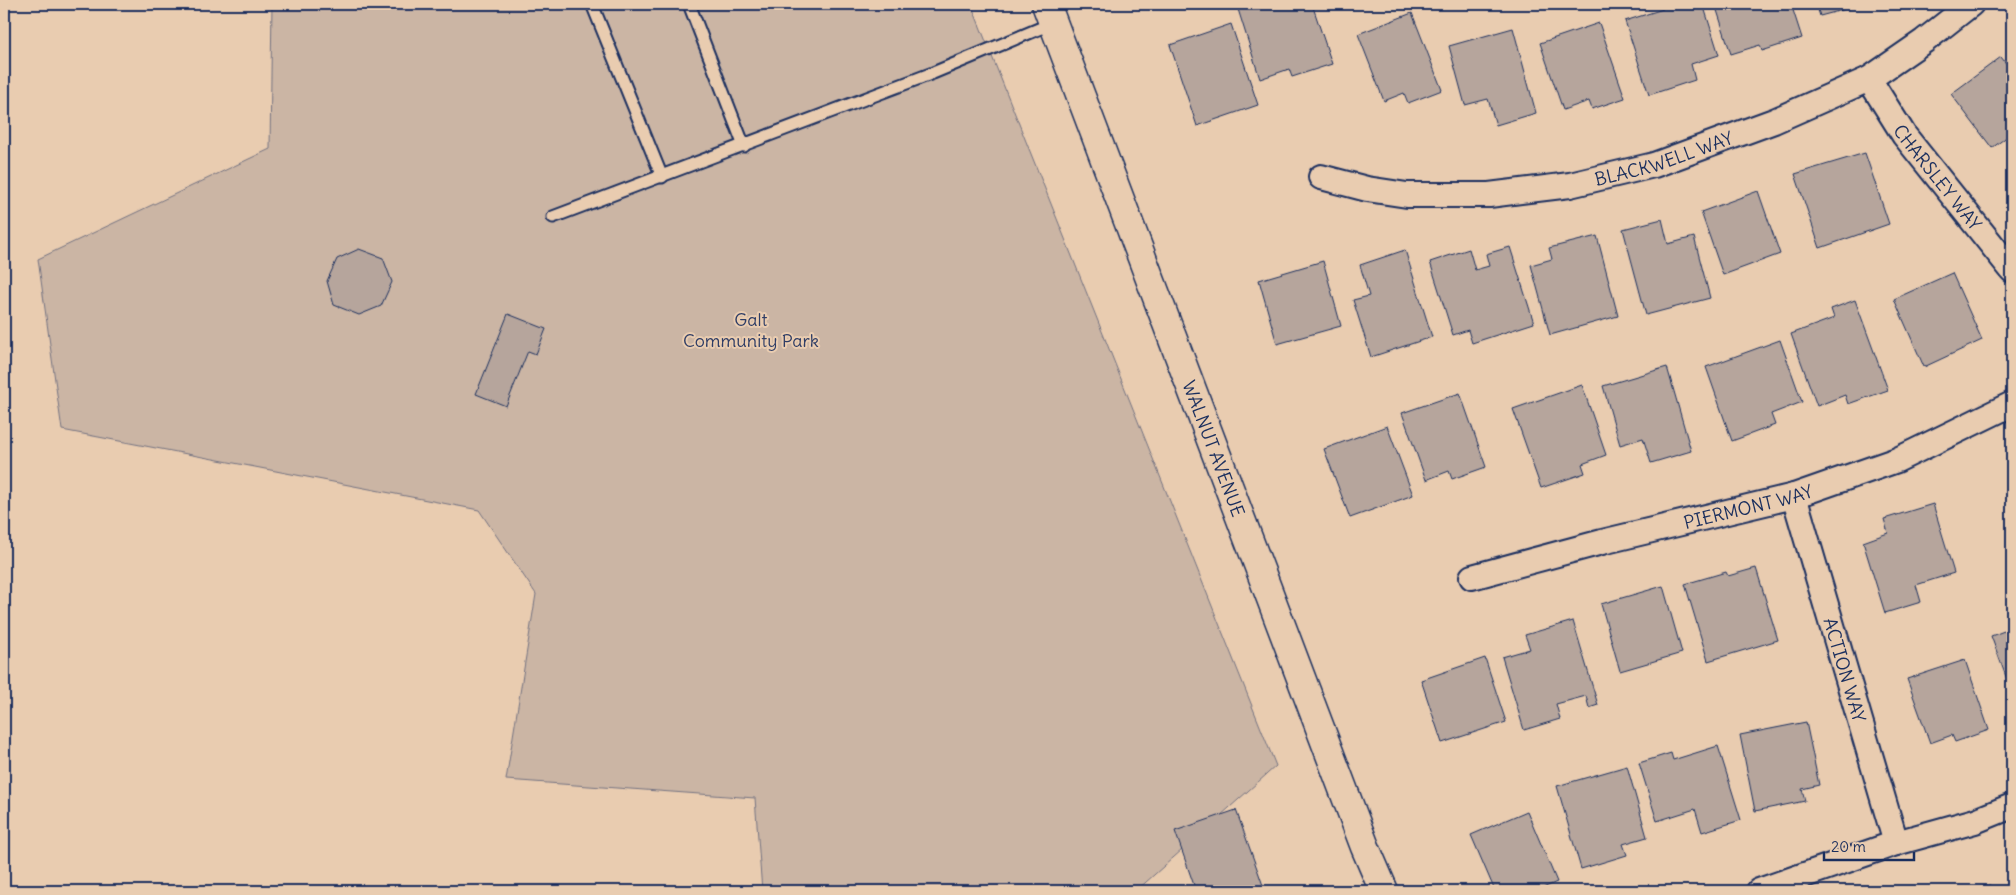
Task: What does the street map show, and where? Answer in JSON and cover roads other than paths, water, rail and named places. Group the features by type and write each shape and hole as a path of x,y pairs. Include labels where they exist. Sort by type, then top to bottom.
{"street":[{"name":"BLACKWELL WAY","path":"1321,178 1367,189 1407,194 1488,195 1570,185 1654,166 1774,122 1869,79 1924,41 1971,4"},
{"name":"WALNUT AVENUE","path":"1050,13 1365,847 1384,891"},
{"name":"CHARSLEY WAY","path":"1869,79 1904,135 2012,270"},
{"name":"PIERMONT WAY","path":"1472,576 1602,542 1794,496 1897,460 2012,404"},
{"name":"ACTION WAY","path":"1794,496 1896,843"},
{"path":"1759,891 1896,843 1974,821 2012,806"}],"lane":[{"path":"592,4 662,177"},
{"path":"689,4 744,146"},
{"path":"553,217 934,73 1050,13"}],"park label":[{"name":"Galt Community Park","path":"751,329"}]}
